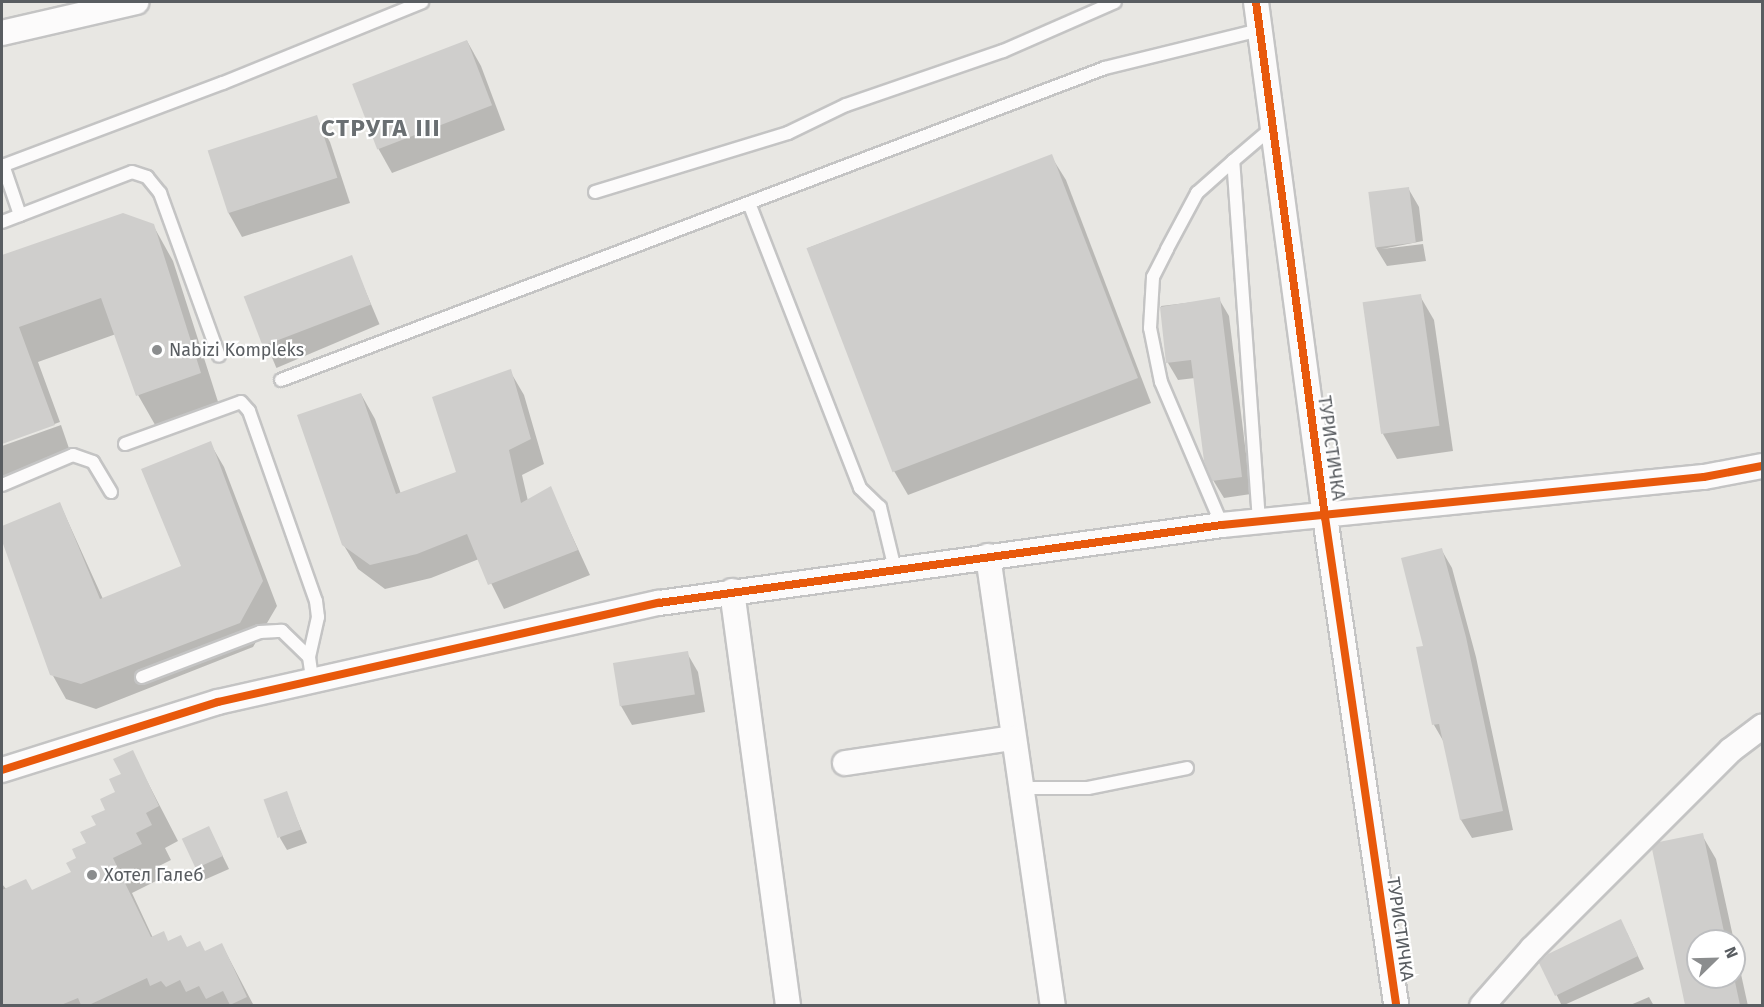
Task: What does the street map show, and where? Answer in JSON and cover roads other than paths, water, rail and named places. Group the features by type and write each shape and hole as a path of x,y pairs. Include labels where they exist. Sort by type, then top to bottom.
{"street":[{"path":"2,33 136,2"},
{"name":"ТУРИСТИЧКА","path":"1256,2 1325,517 1396,1005"},
{"path":"2,770 218,702 310,668 659,603 732,591 1222,525 1325,517 1704,477 1762,466"},
{"path":"988,556 1012,738 1053,1005"},
{"path":"732,591 788,1005"},
{"path":"1482,1005 1532,949 1731,750 1762,727"},
{"path":"845,763 1012,738"}],"lane":[{"path":"20,215 2,166 223,83 422,2"},
{"path":"595,192 788,133 846,105 1003,51 1115,2"},
{"path":"281,380 1105,68 1260,30"},
{"path":"1222,525 1161,382 1150,328 1153,277 1197,193 1273,127"},
{"path":"1233,161 1259,521"},
{"path":"2,222 132,172 147,177 160,193 219,356"},
{"path":"749,203 860,488 880,507 896,569"},
{"path":"125,444 242,402 249,411 315,601 318,617 310,668"},
{"path":"2,485 73,455 93,462 111,492"},
{"path":"142,677 260,632 282,631 310,668"},
{"path":"1020,788 1088,788 1186,768"}],"place":[{"name":"Nabizi Kompleks","path":"157,350"},
{"name":"Хотел Галеб","path":"92,875"}],"district":[{"name":"СТРУГА III","path":"381,129"}]}
